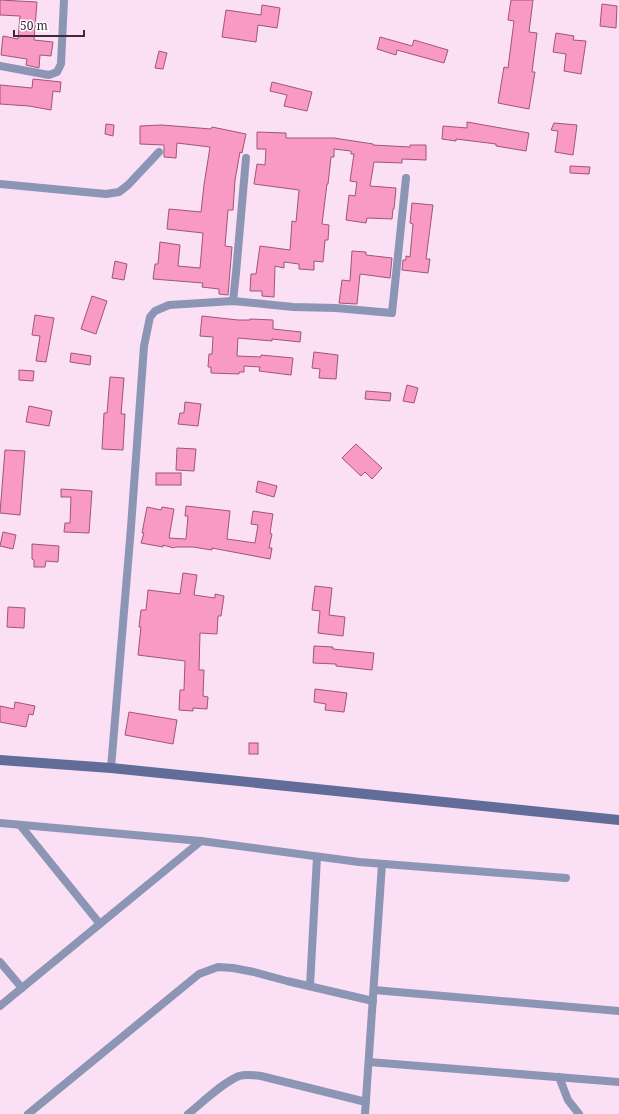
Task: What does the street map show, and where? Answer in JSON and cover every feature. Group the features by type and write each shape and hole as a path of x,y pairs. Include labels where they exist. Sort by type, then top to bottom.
{"street":[{"path":"0,66 49,75 57,72 61,64 64,0"},
{"path":"0,184 106,194 118,192 128,185 159,152"},
{"path":"233,301 246,158"},
{"path":"111,768 144,346 150,316 155,311 169,305 233,301 293,307 336,308 392,313 406,178"},
{"path":"0,760 111,768 619,820"},
{"path":"0,823 201,842 382,864 566,878"},
{"path":"20,825 100,924"},
{"path":"0,1006 201,842"},
{"path":"310,986 318,857"},
{"path":"365,1114 382,864"},
{"path":"0,962 22,988"},
{"path":"28,1114 199,974 218,966 254,972 373,1001"},
{"path":"374,990 619,1011"},
{"path":"369,1062 619,1082"},
{"path":"188,1114 228,1082 240,1076 246,1075 261,1076 366,1102"},
{"path":"558,1077 568,1100 579,1114"}],"building":[{"path":"0,0 37,2 34,40 53,42 51,56 40,55 39,68 26,65 27,59 1,55 3,36 18,39 20,16 0,15"},
{"path":"511,0 533,0 529,32 537,33 532,72 535,72 529,109 498,103 504,67 508,68 514,21 508,20"},
{"path":"602,4 617,6 616,28 600,26"},
{"path":"262,5 280,8 277,28 258,25 256,42 222,37 226,10 261,15"},
{"path":"556,33 574,36 573,40 586,41 581,74 564,71 566,54 553,52"},
{"path":"380,37 412,46 414,40 448,50 444,63 397,50 396,55 377,49"},
{"path":"159,51 167,53 163,69 155,68"},
{"path":"33,79 61,82 60,92 53,91 51,110 29,106 0,104 0,85 32,88"},
{"path":"272,82 312,92 307,111 284,106 287,95 270,91"},
{"path":"467,122 529,133 526,151 496,146 496,144 456,139 456,141 442,139 443,126 467,128"},
{"path":"554,123 577,125 573,155 555,152 558,131 551,130"},
{"path":"106,124 114,125 113,136 105,134"},
{"path":"162,125 211,129 212,127 246,134 242,153 240,152 235,180 233,210 228,210 225,246 232,247 228,295 219,294 219,289 202,287 203,283 153,279 155,264 158,264 160,242 180,245 178,266 200,268 203,233 167,229 169,209 201,212 210,147 177,143 176,158 164,157 164,145 140,144 140,126"},
{"path":"257,132 286,133 286,138 334,138 373,145 410,147 410,145 426,145 426,160 402,159 402,163 374,162 370,186 396,188 394,209 392,219 367,218 366,223 346,220 349,195 355,196 357,182 350,181 354,154 351,154 351,151 334,149 334,157 331,157 322,224 329,225 328,240 325,240 323,262 314,261 314,270 299,269 299,264 284,262 284,268 275,266 274,297 262,296 262,291 250,291 251,274 256,274 260,246 290,250 292,221 296,222 299,190 254,184 257,164 265,165 266,149 257,149"},
{"path":"570,166 590,167 589,174 570,173"},
{"path":"412,203 433,205 426,259 430,259 428,273 402,270 403,260 406,260 406,256 410,257 413,224 410,223"},
{"path":"352,251 366,252 366,255 392,258 390,278 360,274 357,304 339,303 342,280 350,281"},
{"path":"115,261 127,264 124,280 112,278"},
{"path":"92,296 107,301 96,334 81,329"},
{"path":"35,315 54,318 46,362 36,361 40,336 32,335"},
{"path":"202,316 238,320 273,320 273,329 301,332 300,342 238,338 237,356 261,357 261,355 293,358 291,375 259,371 260,367 244,366 244,372 239,372 239,374 211,373 211,367 208,367 209,354 212,354 213,337 200,336"},
{"path":"314,352 338,355 336,379 319,378 320,369 312,368"},
{"path":"71,353 91,356 90,365 70,362"},
{"path":"19,370 34,371 33,381 19,380"},
{"path":"110,377 124,378 121,414 125,414 123,450 102,449 104,413 107,413"},
{"path":"407,385 418,388 414,403 403,401"},
{"path":"366,391 391,393 390,401 365,399"},
{"path":"185,402 201,404 198,426 178,424 180,413 184,413"},
{"path":"29,406 52,411 49,426 26,422"},
{"path":"356,444 382,468 372,479 365,472 361,476 342,458"},
{"path":"177,448 196,449 194,471 176,470"},
{"path":"5,450 25,451 20,515 0,513"},
{"path":"156,473 181,473 181,485 156,485"},
{"path":"258,481 277,486 274,497 256,492"},
{"path":"61,489 92,491 89,533 64,532 65,523 70,523 71,497 61,497"},
{"path":"186,506 230,511 227,539 255,543 258,525 251,524 253,511 273,514 270,533 272,534 269,548 272,548 270,559 212,548 212,550 193,547 174,548 163,545 163,547 141,543 144,533 142,533 147,507 161,510 162,507 174,509 169,538 186,539 188,516 185,516"},
{"path":"3,532 16,535 13,549 0,546"},
{"path":"32,544 59,546 58,562 46,561 45,567 34,567 34,560 32,559"},
{"path":"183,573 197,575 194,595 215,598 215,594 224,596 221,616 218,616 217,634 200,633 199,670 204,670 203,696 208,697 207,709 193,708 193,711 179,710 180,690 184,690 185,661 138,655 141,610 146,610 148,590 180,594"},
{"path":"315,586 332,588 329,615 345,617 343,636 318,633 320,611 312,610"},
{"path":"8,607 25,608 24,628 7,627"},
{"path":"314,646 333,647 333,649 374,653 372,670 336,666 336,664 313,663"},
{"path":"315,689 347,693 344,712 325,710 326,704 314,702"},
{"path":"15,702 35,706 33,715 29,714 26,727 0,722 0,706 14,709"},
{"path":"129,712 177,720 173,744 125,735"},
{"path":"249,743 258,743 258,754 249,754"}]}
